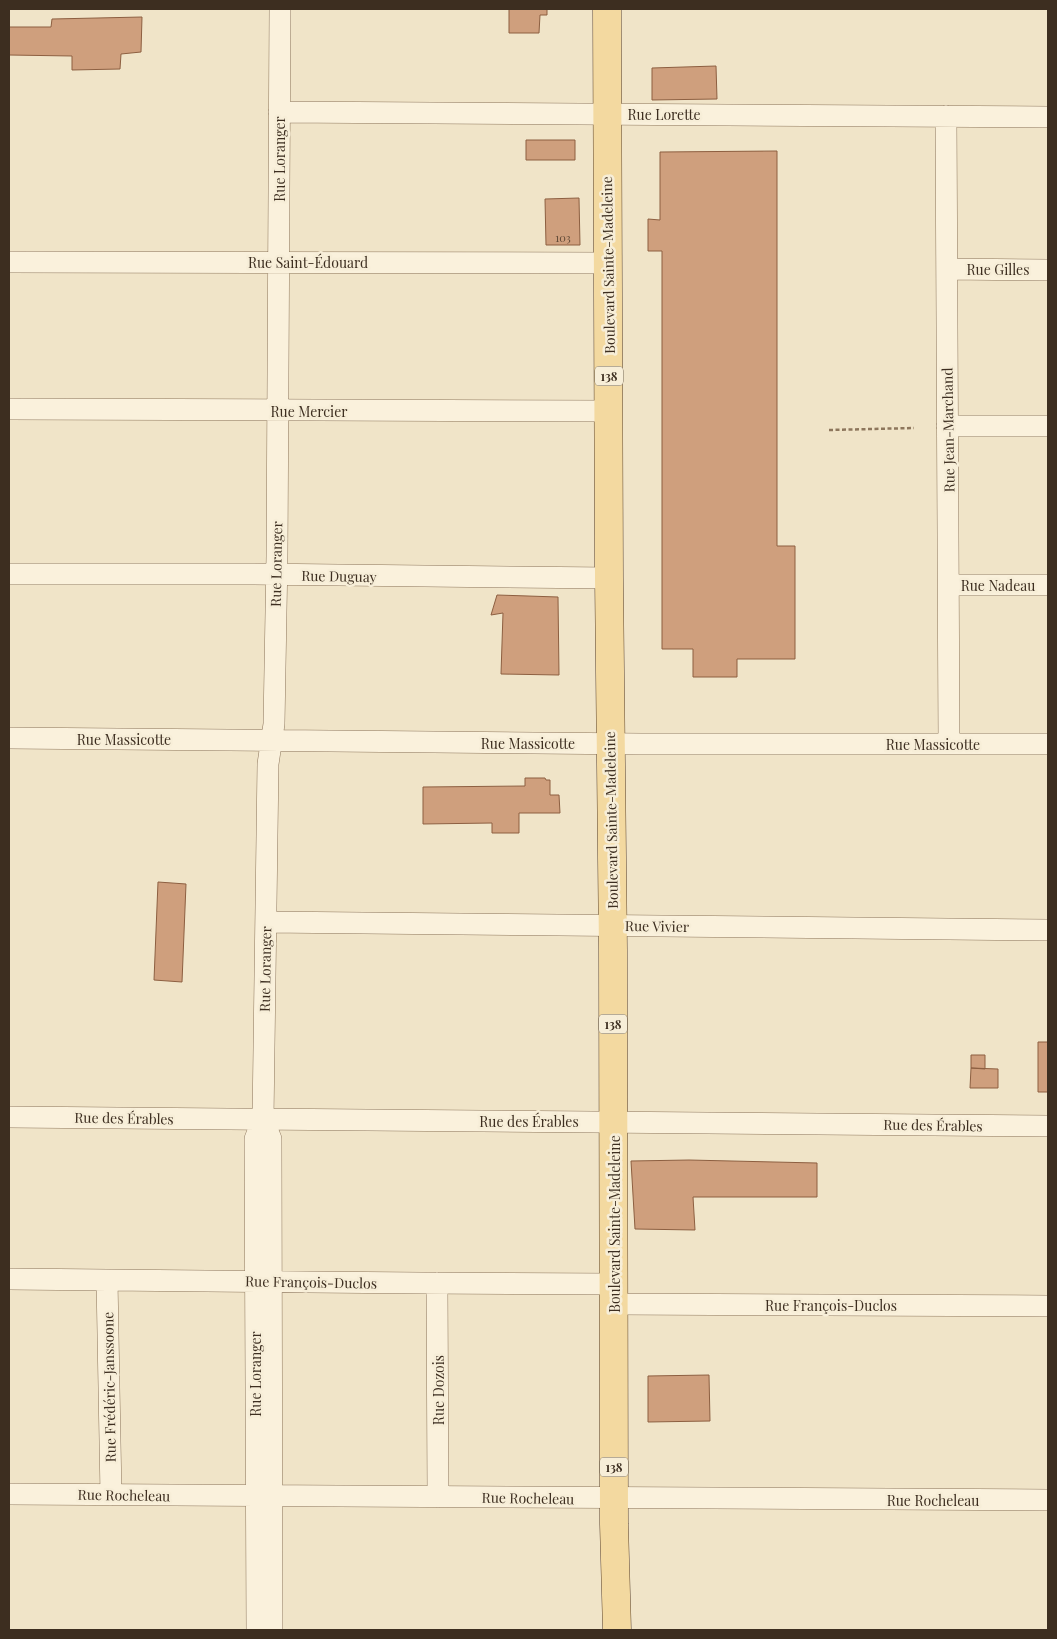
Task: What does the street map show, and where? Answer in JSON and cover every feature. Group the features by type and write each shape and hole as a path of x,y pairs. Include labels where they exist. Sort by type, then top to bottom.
{"main road":[{"name":"Boulevard Sainte-Madeleine","path":"607,9 610,744 613,926 614,1499 617,1630"}],"street":[{"name":"Rue Loranger","path":"272,1630 264,1496 263,1281 271,1139 263,1120 268,764 274,724 280,9"},
{"name":"Rue Lorette","path":"279,112 1048,116"},
{"name":"Rue Jean-Marchand","path":"946,116 949,744"},
{"name":"Rue Saint-Édouard","path":"9,262 608,263"},
{"name":"Rue Gilles","path":"947,269 1048,270"},
{"name":"Rue Mercier","path":"9,409 609,411"},
{"path":"947,426 1048,426"},
{"name":"Rue Duguay","path":"9,574 609,578"},
{"name":"Rue Nadeau","path":"949,585 1048,585"},
{"name":"Rue Massicotte","path":"9,738 610,744 1048,744"},
{"name":"Rue Vivier","path":"266,922 1048,930"},
{"name":"Rue des Érables","path":"9,1117 1048,1126"},
{"name":"Rue François-Duclos","path":"9,1279 437,1283 614,1294 1048,1306"},
{"name":"Rue Frédéric-Janssoone","path":"107,1280 111,1495"},
{"name":"Rue Dozois","path":"437,1283 438,1496"},
{"name":"Rue Rocheleau","path":"9,1494 438,1496 614,1499 1048,1500"},
{"name":"Rue Loranger","path":"257,1630 264,1496"}],"path":[{"path":"829,430 914,428"}],"building":[{"path":"509,9 547,9 547,15 540,15 539,33 509,33"},
{"path":"142,17 141,52 121,54 120,69 72,70 72,56 9,55 9,27 51,27 52,19"},
{"path":"716,66 717,99 652,100 652,68"},
{"path":"526,140 575,140 575,160 526,160"},
{"path":"777,151 777,546 795,546 795,659 737,659 737,677 693,677 693,649 662,649 662,251 648,251 648,219 660,220 660,152"},
{"path":"579,198 580,245 546,245 545,199"},
{"path":"497,595 558,597 559,675 501,674 503,613 491,615"},
{"path":"525,778 545,778 550,780 550,795 559,795 560,813 519,813 519,833 492,833 492,823 423,824 423,787 525,786"},
{"path":"158,882 186,884 182,982 154,980"},
{"path":"1038,1042 1048,1042 1048,1092 1038,1092"},
{"path":"971,1055 985,1055 985,1069 971,1068"},
{"path":"971,1068 998,1069 998,1088 970,1088"},
{"path":"689,1160 817,1163 817,1197 693,1197 695,1230 635,1229 631,1161"},
{"path":"709,1375 710,1421 648,1422 648,1376"}]}
